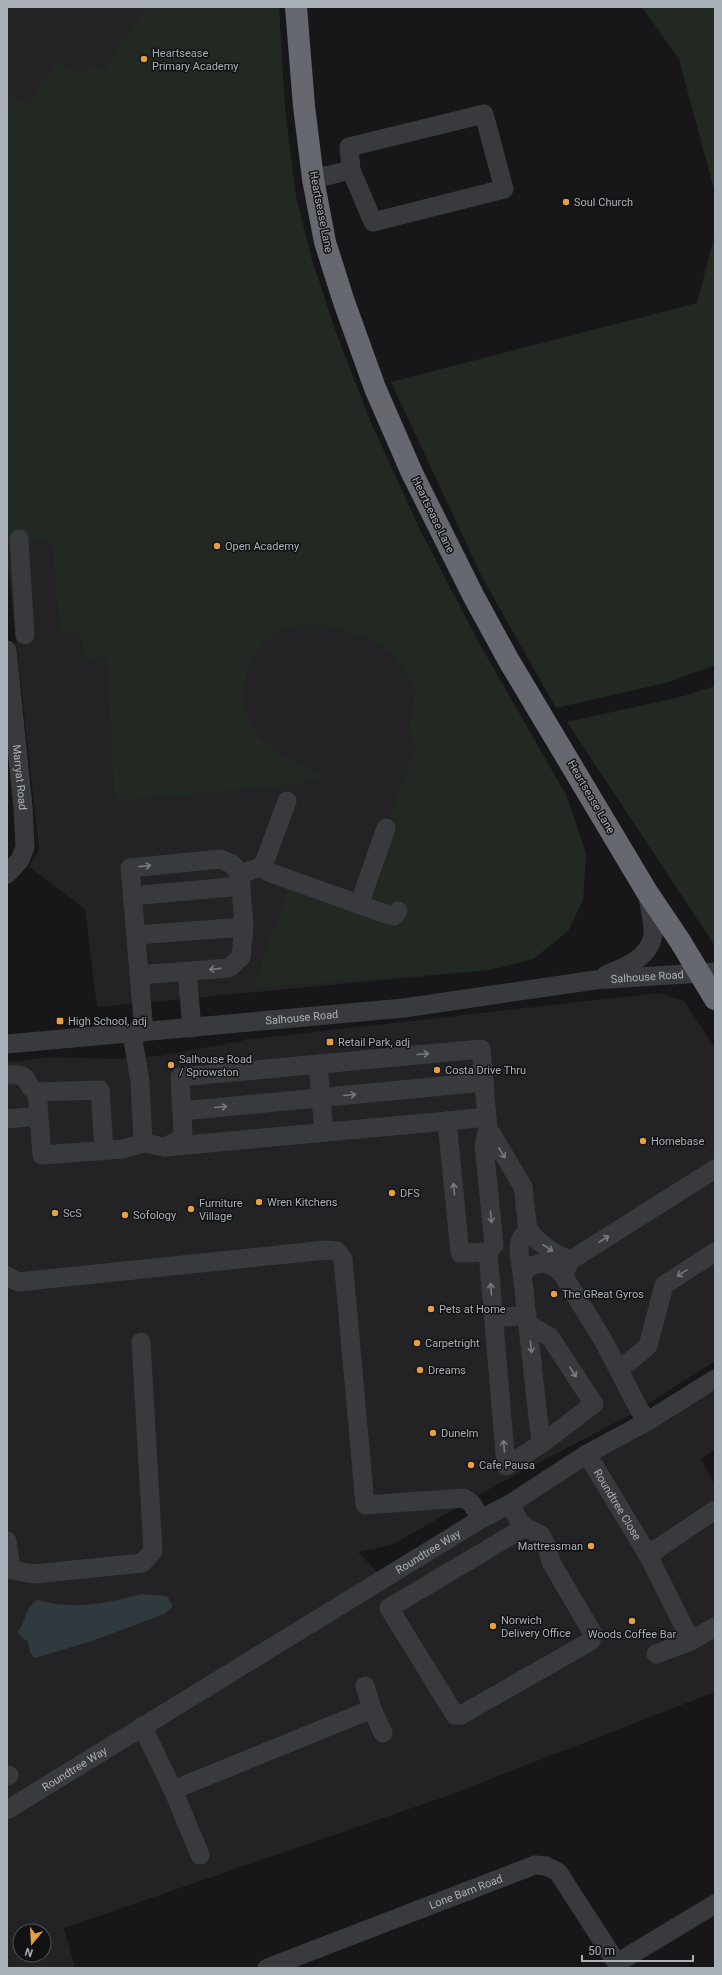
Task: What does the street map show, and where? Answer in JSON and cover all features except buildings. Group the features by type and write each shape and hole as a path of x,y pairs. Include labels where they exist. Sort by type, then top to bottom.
{"highway":[{"name":"Heartsease Lane","path":"296,7 304,106 313,179 325,242 344,302 375,388 412,473 452,556 509,661 647,892 707,973 715,999"}],"street":[{"path":"484,114 504,189 373,222 351,170 349,147 484,114"},
{"path":"313,179 351,170"},
{"path":"7,640 15,635 32,634 19,538"},
{"name":"Marryat Road","path":"7,650 23,800 26,847 20,860 7,874"},
{"path":"132,896 240,880 260,867 266,858 287,801"},
{"path":"359,905 386,828"},
{"path":"140,975 229,968 241,957 244,927 240,880 232,864 220,859 130,868 140,975 138,1033 143,1143"},
{"path":"260,867 271,874 389,915 394,916 398,911"},
{"name":"Salhouse Road","path":"595,980 637,960 646,951 652,935 647,892"},
{"path":"136,935 244,927"},
{"path":"187,972 192,1028"},
{"name":"Salhouse Road","path":"7,1044 404,1008 595,980 707,973"},
{"path":"165,1147 181,1137 183,1133 180,1077 481,1049 487,1123 484,1145 494,1245 488,1252 506,1466 541,1444 594,1404 550,1337 527,1320 494,1318"},
{"path":"318,1064 324,1132"},
{"path":"7,1075 21,1075 26,1078 30,1087 37,1092 100,1090 104,1150"},
{"path":"182,1111 484,1082"},
{"path":"37,1092 42,1155 123,1149 143,1143 156,1147 165,1147 447,1120 487,1123"},
{"path":"7,1119 39,1116"},
{"path":"447,1120 460,1253 488,1252"},
{"path":"487,1123 523,1187 528,1230 537,1240 559,1255 637,1405 648,1421"},
{"path":"522,1274 529,1267 544,1264 567,1268 715,1169"},
{"path":"528,1230 520,1239 518,1244 541,1444"},
{"path":"7,1276 18,1282 326,1250 337,1251 343,1259 365,1505 464,1498 472,1504 481,1519"},
{"path":"618,1367 629,1362 648,1346 664,1285 715,1252"},
{"path":"7,1541 11,1570 34,1574 142,1563 153,1551 141,1342"},
{"name":"Roundtree Way","path":"7,1810 481,1519 510,1504 587,1454 648,1421 715,1379"},
{"name":"Roundtree Close","path":"587,1454 648,1556 691,1641"},
{"path":"510,1504 519,1521 525,1527 541,1535 547,1547 550,1562 593,1634 591,1640 461,1716 455,1714 389,1608 525,1527"},
{"path":"648,1556 715,1510"},
{"path":"656,1654 691,1641 715,1627"},
{"path":"365,1686 372,1709 383,1733"},
{"path":"173,1790 372,1709"},
{"path":"142,1726 173,1790 200,1855"},
{"name":"Lone Barn Road","path":"267,1968 535,1865 546,1866 558,1872 619,1965"},
{"path":"619,1965 715,1904"}],"shaded area":[{"name":"Open Academy","path":"7,7 279,7 285,110 296,197 312,260 335,330 371,423 421,532 479,643 566,795 586,853 583,900 568,931 533,959 489,970 97,1007 85,909 29,867 39,849 7,559"},
{"name":"Open Academy","path":"144,7 279,7 285,110 296,197 312,260 335,330 371,423 421,532 479,643 566,795 586,853 583,900 568,931 533,959 489,970 253,988 291,881 367,902 386,828 416,745 409,732 415,688 389,651 375,642 324,625 290,627 277,632 266,640 257,650 250,663 244,693 246,711 252,728 260,738 274,750 325,776 293,785 115,801 106,657 85,659 80,631 60,632 52,542 7,537 7,94 28,105 56,60 83,75 90,64 104,71 115,51 146,9"},
{"path":"642,7 715,7 715,193 679,59"},
{"path":"715,234 715,665 669,682 556,708 482,577 391,382 697,303"},
{"path":"715,686 715,946 567,722 680,697"},
{"path":"659,993 684,1001 715,1048 715,1361 632,1414 500,1483 392,1545 358,1552 389,1584 461,1534 715,1391 715,1449 701,1459 715,1485 715,1692 447,1796 64,1928 75,1968 7,1968 7,1062 53,1057 113,1059 159,1056 252,1039"},
{"path":"141,1594 167,1596 173,1606 164,1614 95,1640 35,1658 30,1653 28,1641 22,1638 18,1632 30,1607 37,1600 64,1605 76,1605 114,1601"}],"place":[{"name":"Heartsease Primary Academy","path":"144,59"},
{"name":"Soul Church","path":"566,202"},
{"name":"Open Academy","path":"217,546"},
{"name":"High School, adj","path":"60,1021"},
{"name":"Retail Park, adj","path":"330,1042"},
{"name":"Salhouse Road / Sprowston","path":"171,1065"},
{"name":"Costa Drive Thru","path":"437,1070"},
{"name":"Homebase","path":"643,1141"},
{"name":"DFS","path":"392,1193"},
{"name":"Wren Kitchens","path":"259,1202"},
{"name":"Furniture Village","path":"191,1209"},
{"name":"ScS","path":"55,1213"},
{"name":"Sofology","path":"125,1215"},
{"name":"The GReat Gyros","path":"554,1294"},
{"name":"Pets at Home","path":"431,1309"},
{"name":"Carpetright","path":"417,1343"},
{"name":"Dreams","path":"420,1370"},
{"name":"Dunelm","path":"433,1433"},
{"name":"Cafe Pausa","path":"471,1465"},
{"name":"Mattressman","path":"591,1546"},
{"name":"Woods Coffee Bar","path":"632,1621"},
{"name":"Norwich Delivery Office","path":"493,1626"}]}
